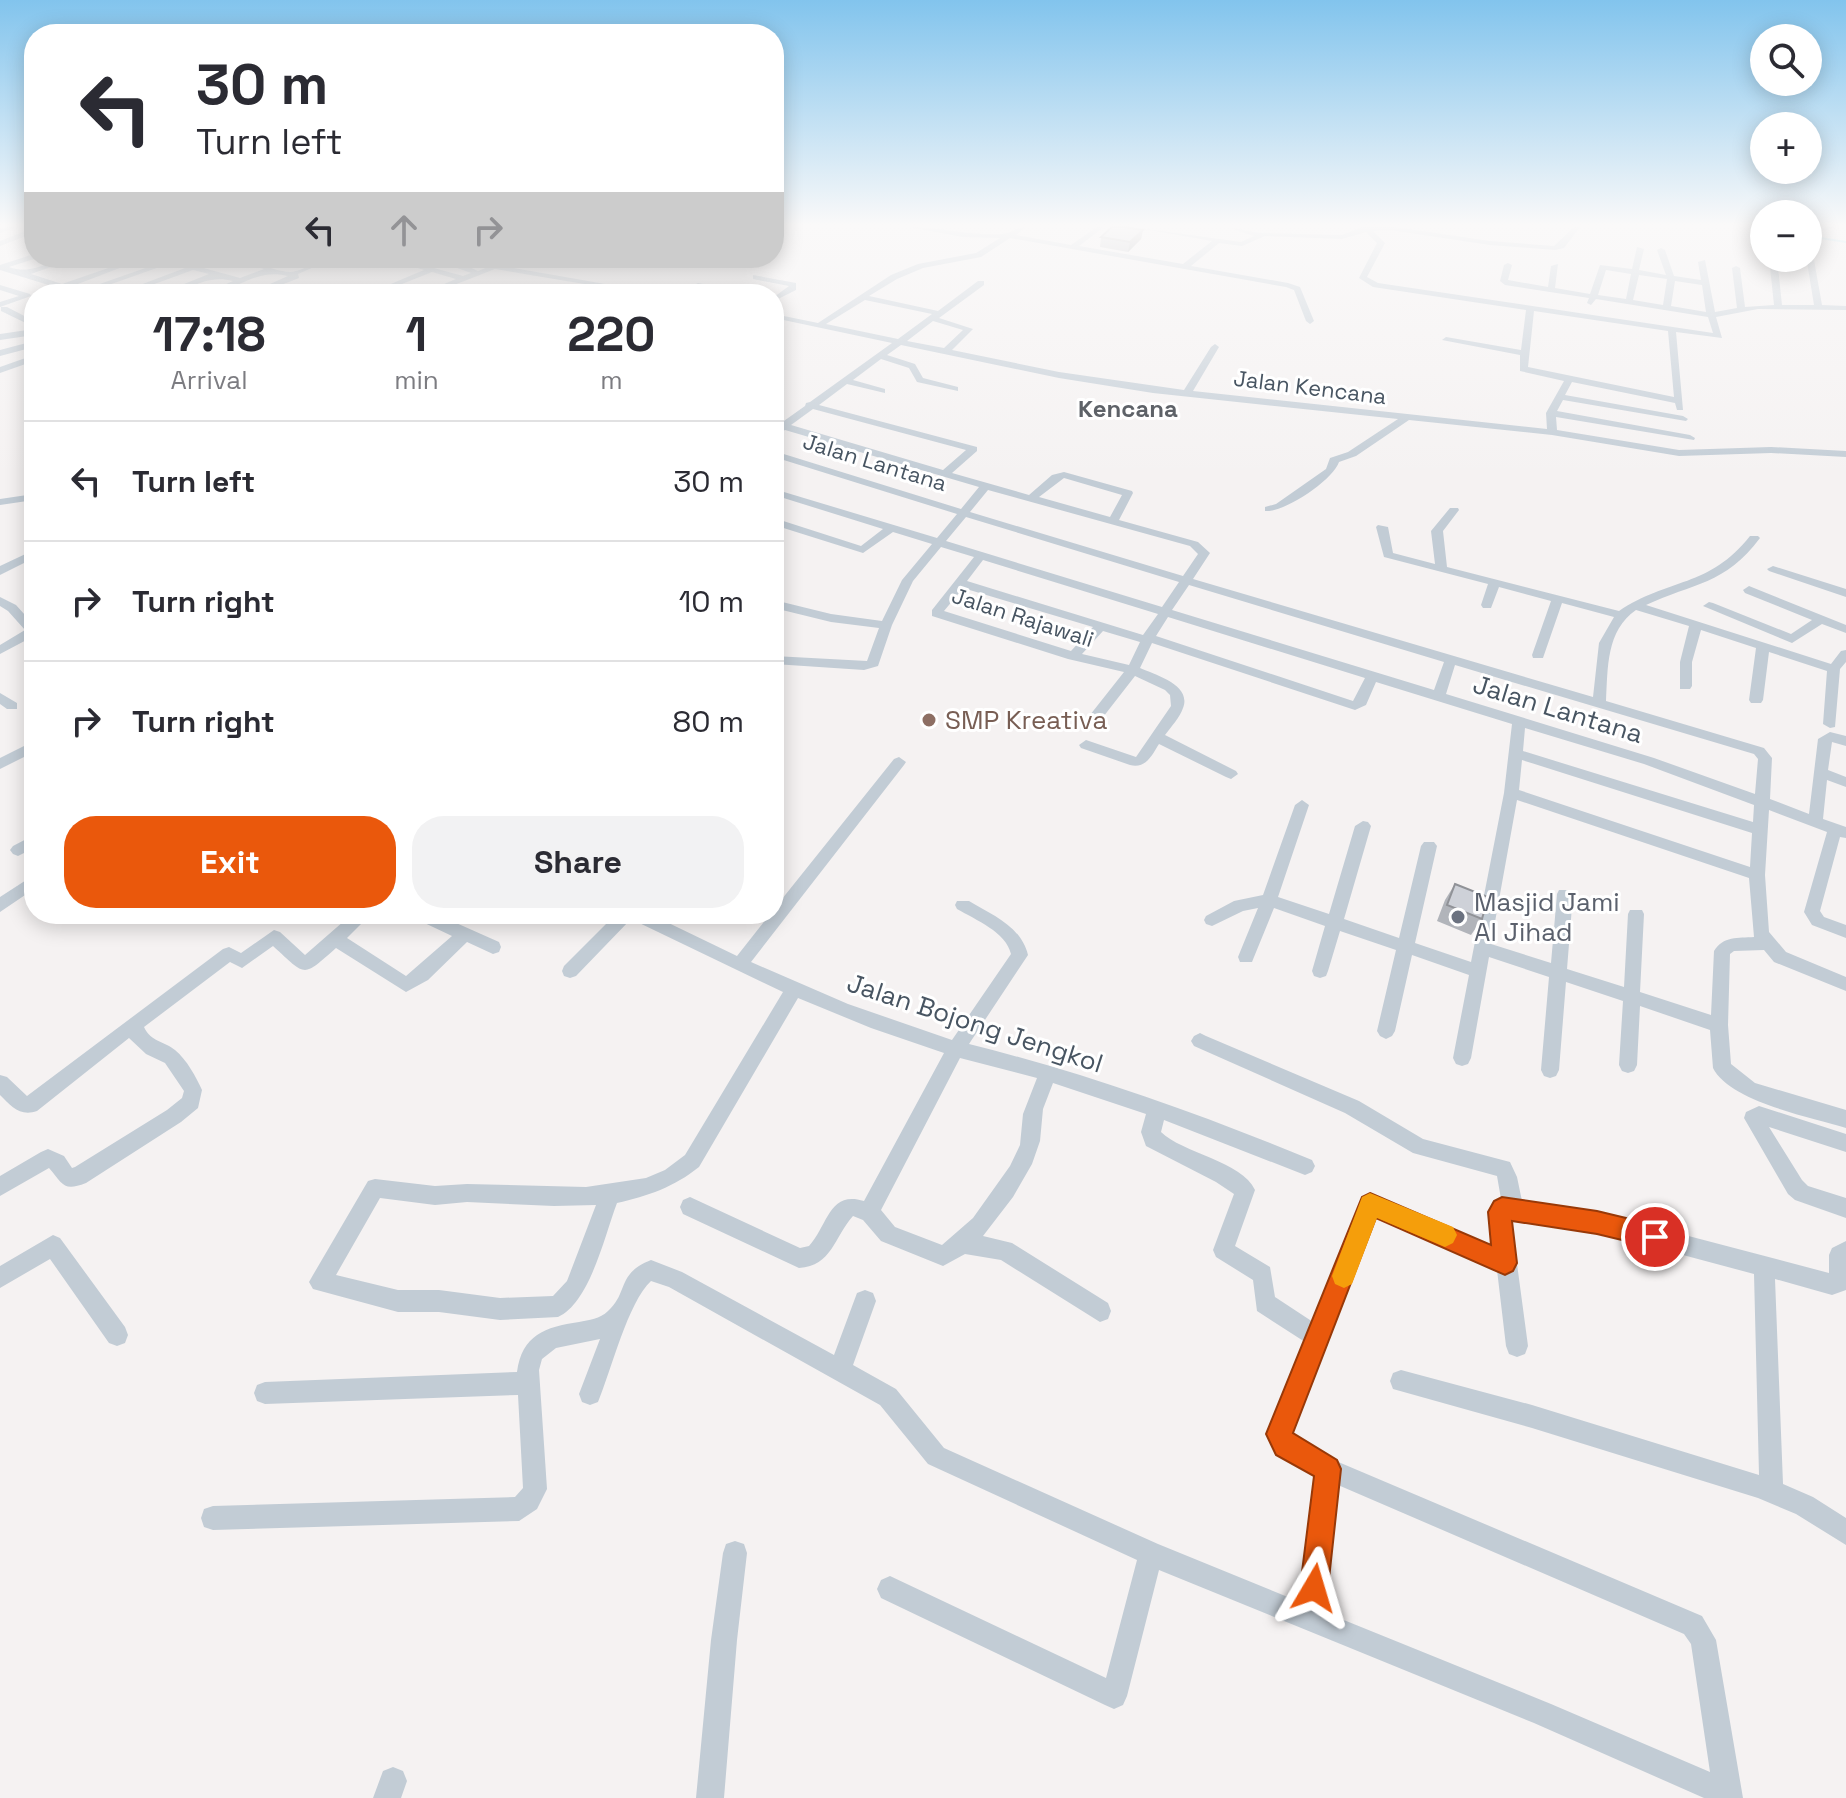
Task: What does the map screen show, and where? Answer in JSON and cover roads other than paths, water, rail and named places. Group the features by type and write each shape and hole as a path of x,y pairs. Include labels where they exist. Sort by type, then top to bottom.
{"street":[{"path":"818,326 843,311"},
{"path":"914,311 969,329 946,351"},
{"path":"784,424 941,311"},
{"path":"1305,311 1310,321"},
{"path":"1530,311 1524,371 1679,401"},
{"path":"1549,311 1719,336 1710,311"},
{"path":"1589,317 1590,311"},
{"path":"1685,311 1711,315 1729,311"},
{"name":"Jalan Kencana","path":"784,318 1059,375 1187,393 1552,432 1689,454 1747,450 1846,454"},
{"path":"0,327 15,333"},
{"path":"1551,413 1690,438 1679,401 1672,330"},
{"path":"0,337 24,333"},
{"path":"1446,340 1526,353"},
{"path":"0,353 24,347"},
{"path":"1187,393 1215,347"},
{"path":"880,356 912,366 920,380 955,389"},
{"path":"0,370 24,362"},
{"path":"1552,432 1551,413 1569,379"},
{"path":"846,381 882,391"},
{"path":"1561,397 1683,419"},
{"name":"Jalan Lantana","path":"809,405 973,449 945,474"},
{"path":"1269,509 1279,507 1331,470 1334,460 1352,454 1405,418"},
{"name":"Jalan Lantana","path":"784,431 1200,548 1204,553 1185,580 1164,614 1649,761 1764,802 1765,758 1759,751 1185,580 784,457"},
{"path":"1031,499 1056,477 1064,475 1128,493 1113,521"},
{"name":"Jalan Lantana","path":"784,661 869,665 876,660 886,625 908,580 986,486"},
{"path":"784,495 1164,614 1147,638 1133,670 1095,718"},
{"path":"0,502 24,498"},
{"path":"1441,569 1437,531 1459,513 1443,498"},
{"path":"784,524 863,550 890,529"},
{"path":"1382,527 1388,555 1622,615 1635,606 1703,580 1738,559 1754,538"},
{"path":"960,583 980,557"},
{"path":"0,571 24,558"},
{"path":"1773,569 1846,593"},
{"path":"1487,605 1495,581"},
{"name":"Jalan Rajawali","path":"1157,737 1177,709 1177,694 1170,687 1133,670 1073,656 936,613 960,583 1147,638 1355,706 1361,702 1372,677"},
{"path":"1749,590 1846,629"},
{"path":"1538,655 1558,598"},
{"path":"0,601 12,608 24,622"},
{"path":"784,606 831,618 886,625"},
{"path":"1635,606 1834,669"},
{"path":"1709,606 1792,639 1821,619"},
{"name":"Jalan Lantana","path":"1599,703 1607,641 1622,615"},
{"path":"1685,686 1686,662 1696,624"},
{"path":"1073,656 1101,626"},
{"path":"0,650 24,637"},
{"path":"1756,700 1763,646"},
{"path":"1815,822 1834,669 1846,654"},
{"path":"1438,697 1451,659"},
{"path":"0,697 12,706"},
{"path":"1462,1058 1511,793 1519,721"},
{"path":"1828,731 1846,741"},
{"path":"1086,745 1135,762 1141,760 1157,737 1231,774"},
{"path":"0,764 24,751"},
{"path":"1515,753 1761,830"},
{"path":"784,908 899,762"},
{"path":"1822,773 1846,782"},
{"path":"1511,793 1757,875"},
{"path":"1846,932 1818,921 1812,912 1840,831 1764,802 1757,875 1761,934 1780,957 1790,963 1846,984"},
{"path":"1246,957 1302,805"},
{"path":"1320,971 1363,826"},
{"path":"1386,1031 1429,846"},
{"path":"18,850 24,847"},
{"path":"0,906 24,888"},
{"path":"1550,1070 1565,894"},
{"path":"1212,920 1240,905 1269,900 1478,971"},
{"path":"869,1212 956,1048 1020,951 1008,935 963,905"},
{"path":"1628,1065 1636,914"},
{"path":"0,1083 21,1104 30,1105 229,954 242,961 274,937 305,965 352,924"},
{"path":"442,924 493,947"},
{"path":"570,971 616,924"},
{"name":"Jalan Bojong Jengkol","path":"655,924 794,989 915,1036 1048,1073 1220,1130 1305,1166"},
{"path":"739,965 771,924"},
{"path":"335,939 406,985 422,975 465,934"},
{"path":"1767,943 1730,945 1722,951 1719,1061 1733,1079 1757,1092 1846,1119"},
{"path":"1482,948 1719,1025"},
{"path":"610,1195 575,1288 558,1306 500,1309 439,1301 398,1301 320,1282 375,1188 428,1196 465,1193 531,1199 610,1195 681,1173 692,1161 794,989"},
{"path":"0,1187 48,1158 57,1162 68,1178 79,1176 191,1102 193,1090 170,1054 161,1049 152,1049 137,1035 134,1024"},
{"path":"1200,1041 1347,1104 1377,1120 1392,1134 1419,1146 1443,1155 1498,1165 1505,1173 1513,1210"},
{"path":"690,1207 806,1259 820,1251 837,1218 846,1208 855,1207 869,1212 888,1234 943,1256 951,1254 995,1204 1022,1165 1032,1138 1031,1116 1048,1073"},
{"path":"1157,1110 1151,1132 1153,1140 1215,1170 1245,1190 1246,1195 1223,1250 1263,1274 1265,1303 1319,1338"},
{"path":"1846,1143 1759,1115 1753,1118 1795,1187 1802,1193 1846,1208"},
{"path":"1505,1263 1370,1204 1280,1434 1285,1445 1328,1469 1693,1625 1703,1640 1728,1796"},
{"path":"1517,1346 1505,1263 1502,1208 1597,1222 1837,1284 1840,1282 1839,1255 1846,1251"},
{"path":"962,1243 1005,1250 1100,1311"},
{"path":"0,1278 53,1245 117,1335"},
{"path":"1764,1265 1771,1494"},
{"path":"590,1394 619,1315 638,1279 645,1272 660,1272 888,1397 936,1456 1151,1554 1542,1713 1728,1796"},
{"path":"840,1369 865,1301"},
{"path":"213,1518 519,1509 529,1501 535,1489 528,1360 538,1345 561,1334 605,1326 619,1315"},
{"path":"1401,1381 1611,1440 1771,1494 1810,1509 1846,1533"},
{"path":"265,1393 529,1383"},
{"path":"1311,1618 1328,1469"},
{"path":"710,1798 735,1553"},
{"path":"890,1589 1114,1696 1151,1554"}],"place":[{"name":"SMP Kreativa","path":"929,720"},
{"name":"Masjid Jami Al Jihad","path":"1458,917"}],"district":[{"name":"Kencana","path":"1128,408"}]}
